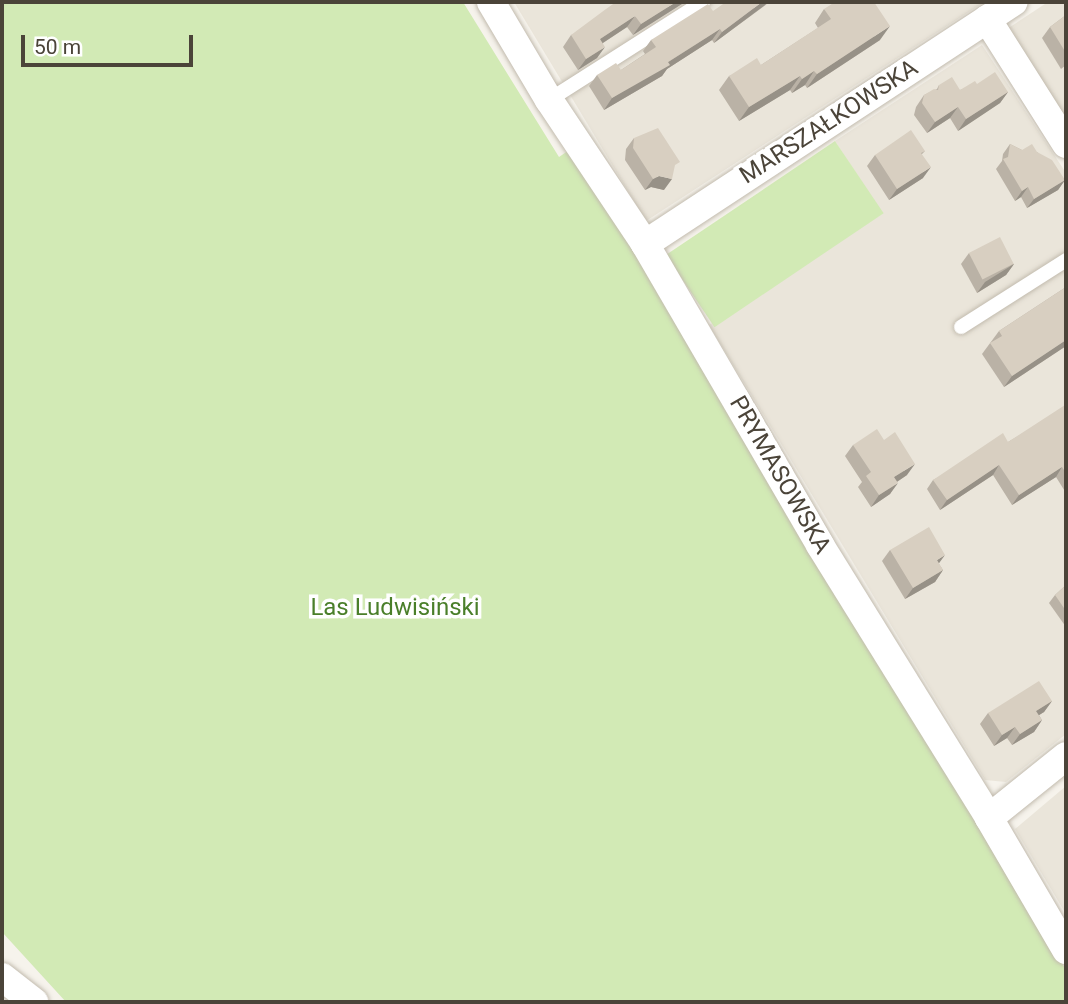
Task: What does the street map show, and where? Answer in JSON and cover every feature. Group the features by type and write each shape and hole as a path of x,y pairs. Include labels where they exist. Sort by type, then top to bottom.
{"street":[{"name":"PRYMASOWSKA","path":"491,2 549,100 645,244 820,544 989,818 1066,950"},
{"name":"MARSZAŁKOWSKA","path":"645,244 1014,2"},
{"path":"987,19 1066,144"},
{"path":"989,818 1066,756"},
{"path":"4,984 34,1002"}],"lane":[{"path":"549,100 703,2"},
{"path":"961,327 1066,260"}],"shaded area":[{"path":"514,2 984,2 646,221"},
{"path":"1048,2 1066,2 1066,123 1007,29"},
{"path":"982,45 1066,173 1066,734 1006,782 985,780 709,325 882,214 835,141"},
{"path":"1066,786 1066,914 1015,829"}],"green space":[{"name":"Las Ludwisiński","path":"2,2 463,2 559,157 575,146 1066,970 1066,1002 66,1002 2,932"},
{"path":"835,141 884,213 715,327 666,255"}],"building":[{"path":"616,2 676,2 641,24 635,16 600,39 605,47 586,59 571,35"},
{"path":"726,2 762,2 722,32 720,29 668,62 670,65 612,98 597,75 616,63 621,70 656,47 651,40 708,4 713,11"},
{"path":"835,2 874,2 890,26 817,74 814,71 802,79 800,76 749,107 729,76 757,58 761,65 831,19 824,9"},
{"path":"1066,15 1066,53 1050,27"},
{"path":"995,72 1008,92 966,119 958,107 935,122 922,103 924,95 934,89 938,90 939,85 952,77 960,90 975,81 977,84"},
{"path":"658,128 680,162 675,165 672,179 659,176 653,179 633,148 634,138"},
{"path":"911,130 925,151 921,153 931,167 897,189 875,155"},
{"path":"1010,144 1022,150 1032,144 1037,152 1052,160 1065,180 1034,199 1028,187 1022,191 1003,159 1008,157"},
{"path":"1000,237 1014,264 982,280 969,253"},
{"path":"1066,287 1066,340 1012,376 990,343 1002,336 999,331"},
{"path":"1065,405 1066,473 1062,467 1019,495 999,465 947,500 933,480 1003,433 1008,442"},
{"path":"877,429 884,440 895,432 915,464 894,477 898,483 879,495 866,476 871,472 853,445"},
{"path":"929,527 945,555 937,560 943,570 913,588 890,550"},
{"path":"1066,585 1066,611 1055,595"},
{"path":"1039,681 1052,701 1036,711 1042,720 1020,734 1015,727 1002,735 988,713"}]}
